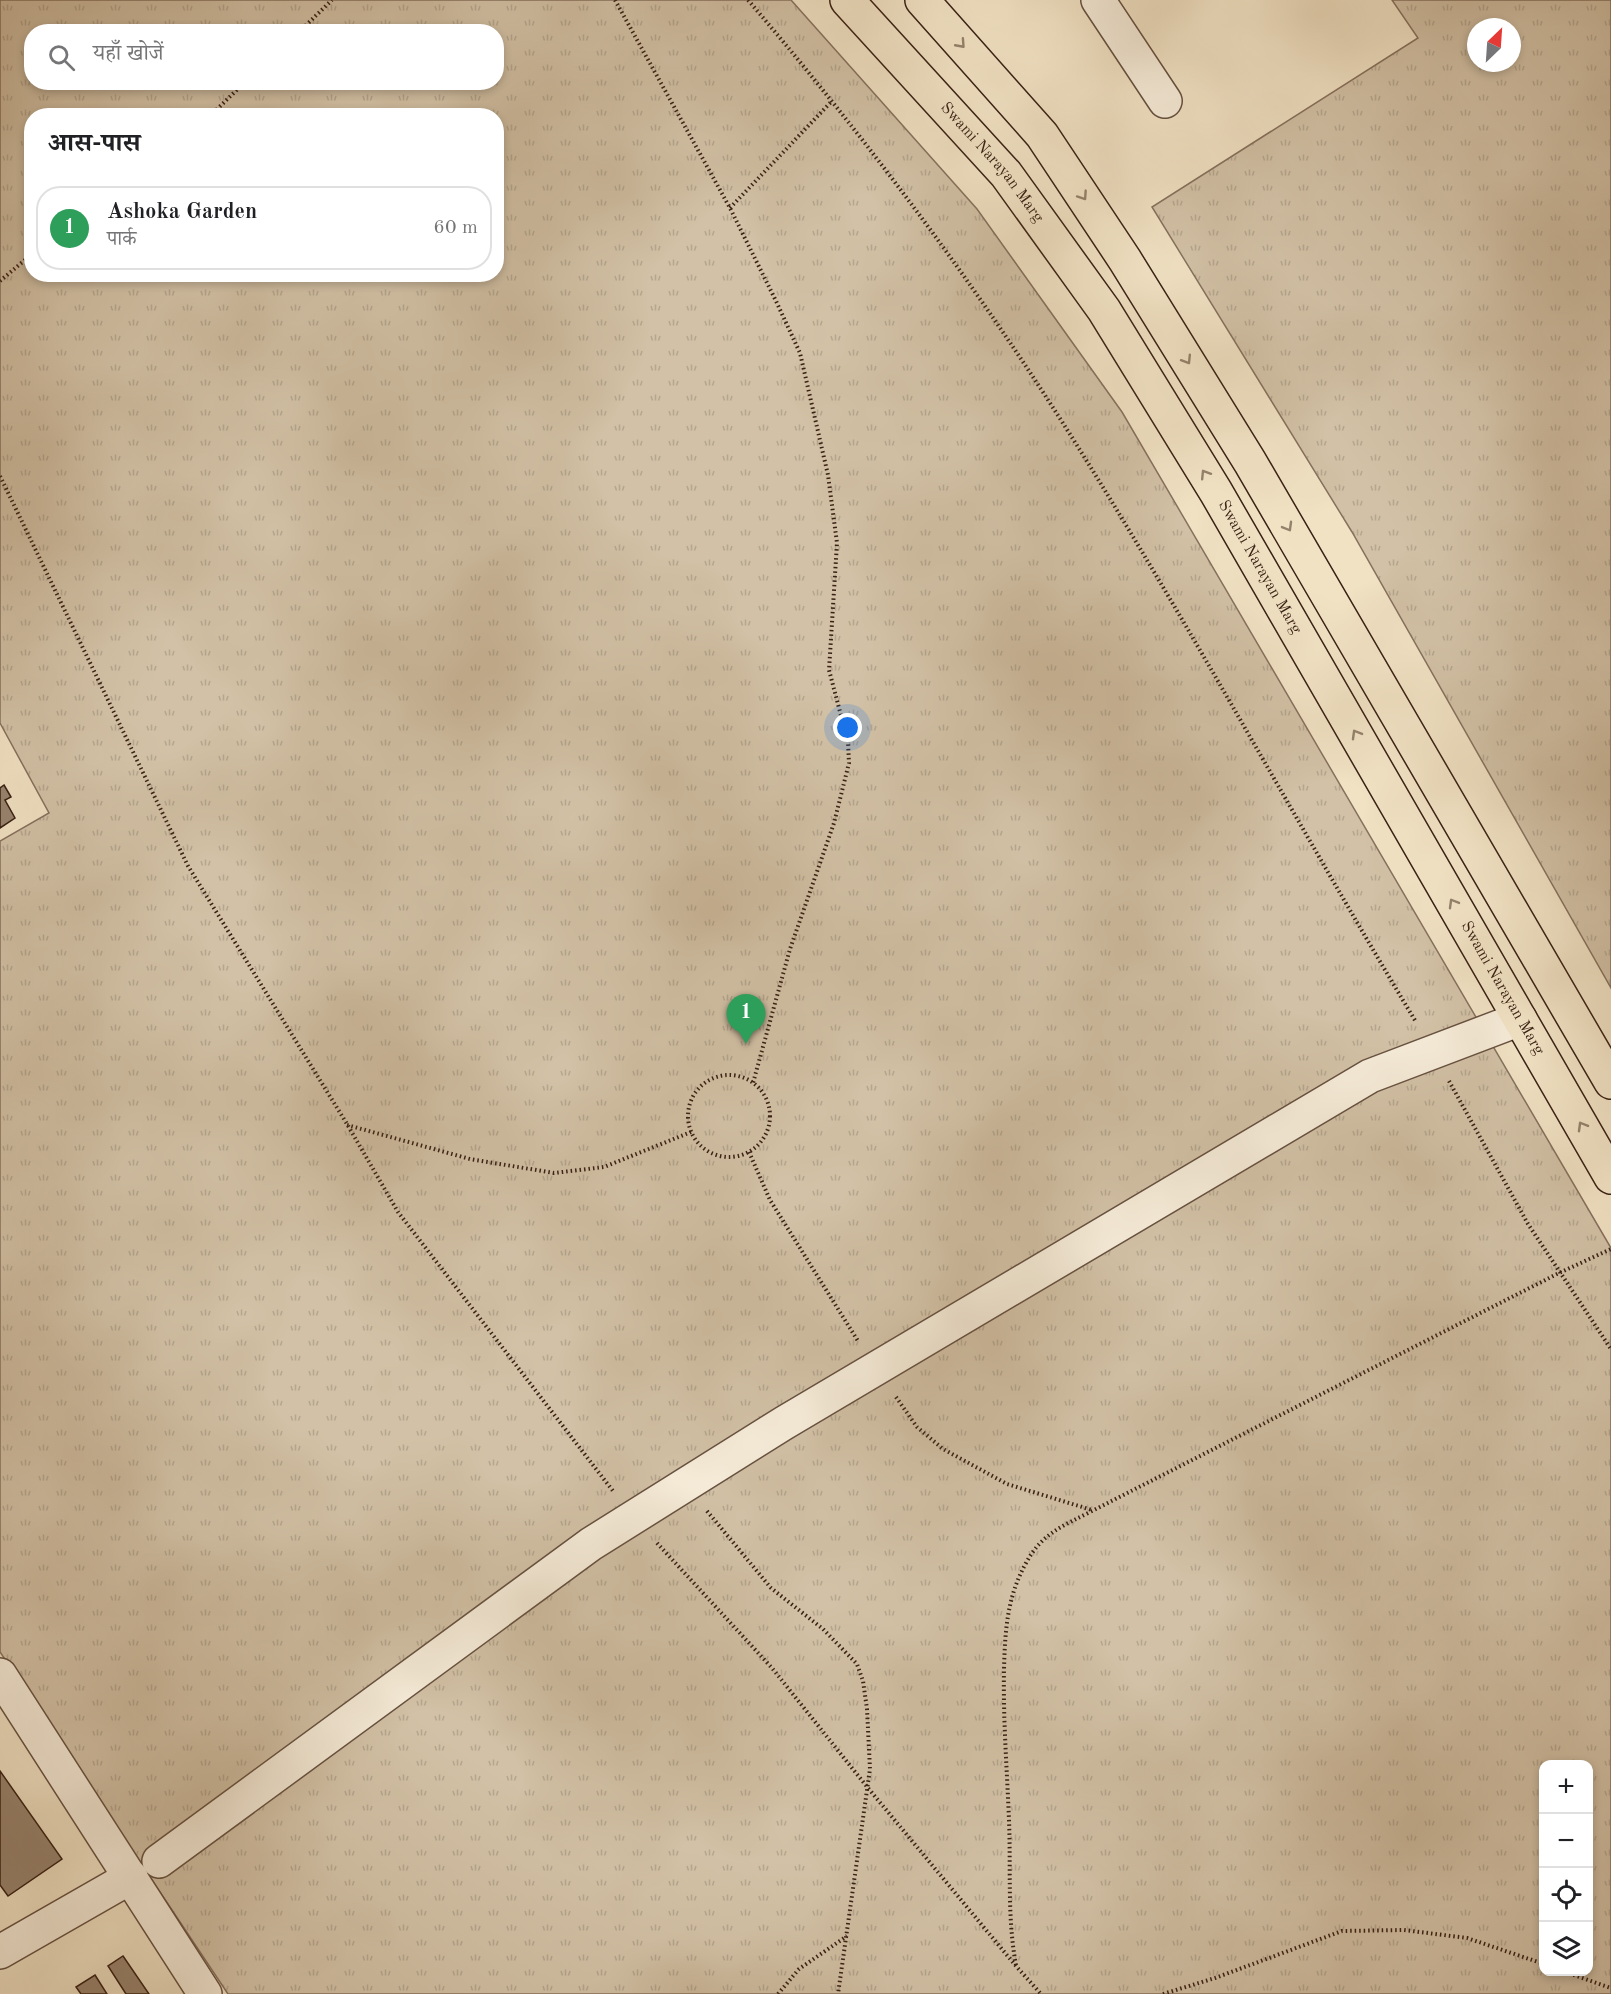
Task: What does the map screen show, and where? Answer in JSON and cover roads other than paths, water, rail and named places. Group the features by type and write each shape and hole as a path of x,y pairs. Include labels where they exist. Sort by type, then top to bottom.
{"main road":[{"name":"Swami Narayan Marg","path":"847,0 1006,174 1104,310 1216,492 1611,1177"},
{"path":"922,0 1042,135 1125,260 1250,462 1611,1082"}],"street":[{"path":"1098,0 1165,101"},
{"path":"0,1952 145,1869 591,1544 875,1368 1370,1076 1520,1019"},
{"path":"0,1675 145,1869 205,1994"}],"place":[{"name":"Ashoka Garden","path":"746,1044"}]}
